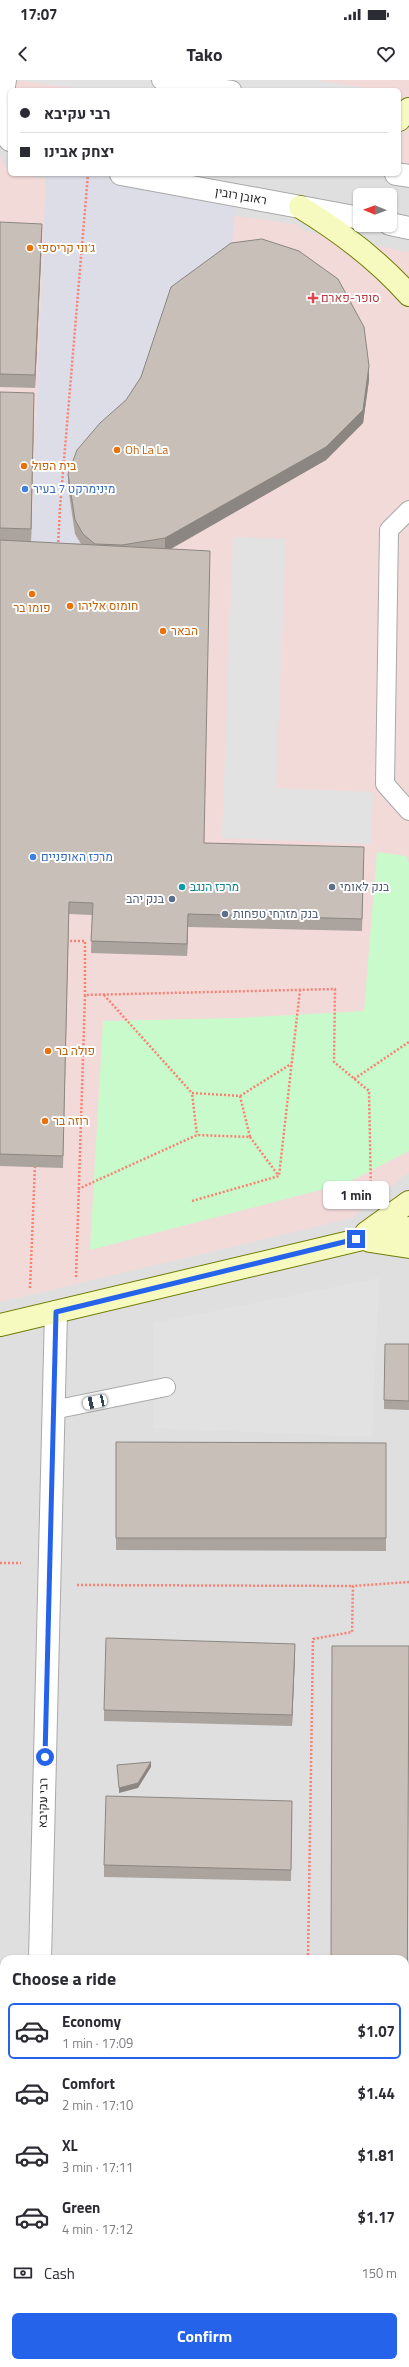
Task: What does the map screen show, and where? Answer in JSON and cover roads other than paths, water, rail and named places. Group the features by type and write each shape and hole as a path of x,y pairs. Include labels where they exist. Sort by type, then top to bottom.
{"street":[{"path":"401,118 409,109"},
{"path":"0,124 8,137"},
{"name":"ראובן רובין","path":"132,176 353,217"},
{"path":"300,207 331,226 357,245 389,272 409,295"},
{"path":"397,225 409,228"},
{"path":"364,1234 409,1202"},
{"path":"0,1325 65,1310 364,1234 409,1228"},
{"path":"364,1234 409,1247"},
{"name":"רבי עקיבא","path":"40,1955 53,1410 65,1310"}],"lane":[{"path":"0,124 7,80"},
{"path":"161,80 218,88"},
{"path":"409,510 390,530 385,784 409,811"},
{"path":"53,1410 166,1387"}],"place":[{"name":"ג'וני קריספי","path":"30,248"},
{"name":"סופר-פארם","path":"313,298"},
{"name":"Oh La La","path":"117,450"},
{"name":"בית הפול","path":"24,466"},
{"name":"מינימרקט 7 בעיר","path":"25,489"},
{"name":"פומו בר","path":"32,594"},
{"name":"חומוס אליהו","path":"70,606"},
{"name":"הבאר","path":"163,631"},
{"name":"מרכז האופניים","path":"33,857"},
{"name":"מרכז הנגב","path":"182,887"},
{"name":"בנק לאומי","path":"332,887"},
{"name":"בנק יהב","path":"172,899"},
{"name":"בנק מזרחי טפחות","path":"225,914"},
{"name":"פולה בר","path":"48,1051"},
{"name":"רוזה בר","path":"45,1121"}]}
